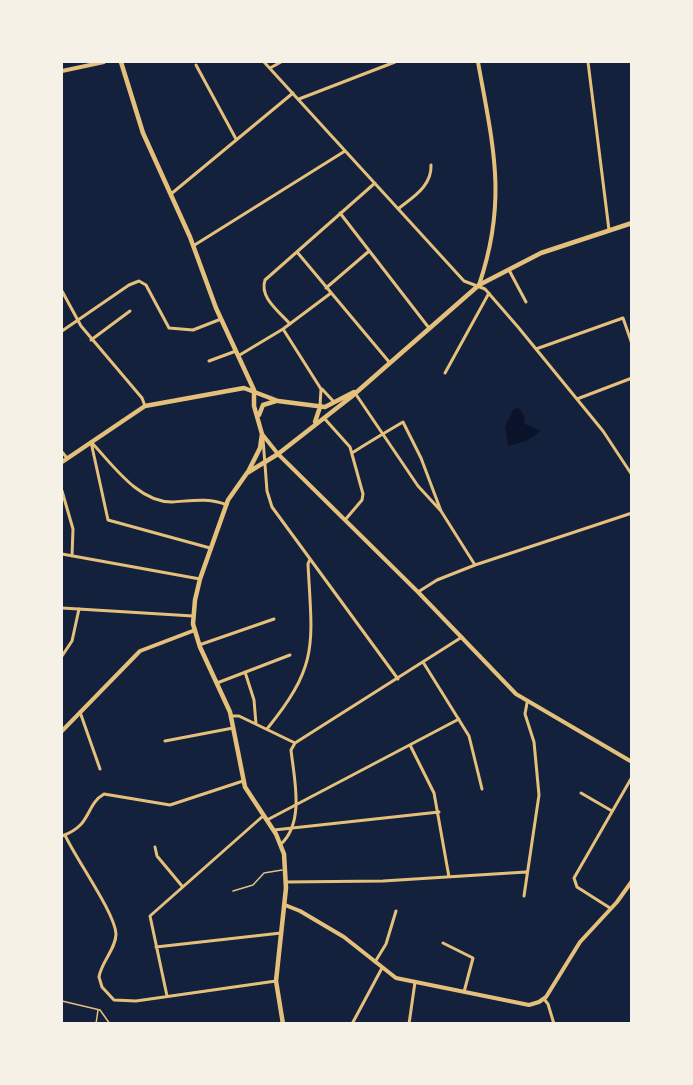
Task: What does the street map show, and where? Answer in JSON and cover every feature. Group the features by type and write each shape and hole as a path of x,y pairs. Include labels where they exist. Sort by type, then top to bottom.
{"main road":[{"path":"121,62 135,112 193,246 221,319 254,390 254,402 262,434 260,448 248,473 227,505 210,548 200,579 193,616 199,645 231,716 243,781 281,844 286,882 276,981 284,1023"},
{"path":"248,473 278,454 324,418 430,330 479,285 508,268 559,246 632,223"},
{"path":"62,462 145,405 242,388 254,390 278,401 320,407 335,403 354,392"},
{"path":"259,418 263,405 278,401"},
{"path":"314,425 320,407"}],"street":[{"path":"62,71 104,62"},
{"path":"264,62 465,281 479,285 489,293 577,399 631,472"},
{"path":"270,68 281,62"},
{"path":"299,99 395,62"},
{"path":"477,62 497,178 494,222 479,285"},
{"path":"588,62 609,230"},
{"path":"196,65 237,139"},
{"path":"171,194 293,93"},
{"path":"193,246 345,151"},
{"path":"398,209 426,185 431,175 431,165"},
{"path":"290,324 270,302 264,286 268,277 375,183"},
{"path":"340,213 430,330"},
{"path":"297,252 390,363"},
{"path":"327,288 369,252"},
{"path":"508,268 526,302"},
{"path":"62,331 137,281 146,285 169,328 189,330 221,319"},
{"path":"62,291 76,321 142,398 145,405"},
{"path":"209,361 237,353 283,329 331,293"},
{"path":"445,373 489,293"},
{"path":"92,340 130,311"},
{"path":"536,350 625,319 632,344"},
{"path":"283,329 321,389 335,403"},
{"path":"577,399 632,378"},
{"path":"320,407 321,389"},
{"path":"354,392 418,486 441,512 475,565"},
{"path":"324,418 346,442 352,453 363,497 345,520"},
{"path":"352,453 403,422 421,458 441,512"},
{"path":"262,434 278,454 418,592 516,694 527,703 632,762"},
{"path":"262,434 267,491 272,507 398,678"},
{"path":"91,442 142,493 164,501 205,499 227,505"},
{"path":"91,442 108,520 210,548"},
{"path":"62,452 67,459"},
{"path":"62,491 73,529 72,556"},
{"path":"418,592 437,580 475,565 632,513"},
{"path":"62,554 200,579"},
{"path":"267,729 293,693 310,657 312,632 308,564 310,559"},
{"path":"62,608 193,616"},
{"path":"62,656 73,637 79,609"},
{"path":"199,645 274,619"},
{"path":"62,731 140,651 195,630"},
{"path":"281,844 292,827 295,806 291,750 295,743 462,638"},
{"path":"217,683 290,656"},
{"path":"423,662 459,719 473,747 482,789"},
{"path":"245,672 254,700 256,724"},
{"path":"524,896 539,795 534,742 525,714 527,703"},
{"path":"80,712 100,769"},
{"path":"231,716 238,716 295,743"},
{"path":"167,996 149,916 265,818 295,806 459,719"},
{"path":"165,741 233,728"},
{"path":"410,745 432,788 439,812 449,877"},
{"path":"611,909 578,888 573,879 632,777"},
{"path":"243,781 170,805 104,794 99,798 82,826 63,836 94,885 115,930 115,940 99,977 108,994 117,1001 276,981"},
{"path":"581,793 612,811"},
{"path":"274,830 439,812"},
{"path":"155,847 157,856 182,886"},
{"path":"286,882 526,872"},
{"path":"285,905 334,931 396,978 519,1005 534,1004 544,999 581,941 611,909 632,881"},
{"path":"375,962 386,944 396,911"},
{"path":"156,947 281,933"},
{"path":"443,943 473,958 464,992"},
{"path":"352,1023 382,968"},
{"path":"409,1023 415,982"},
{"path":"544,999 549,1004 554,1023"}],"lane":[{"path":"233,891 253,885 266,872 286,869"},
{"path":"62,1001 98,1009 106,1014 110,1023"},
{"path":"96,1023 98,1009"}],"water":[{"path":"518,407 524,416 525,424 541,431 526,441 508,446 505,427 513,410"}]}
